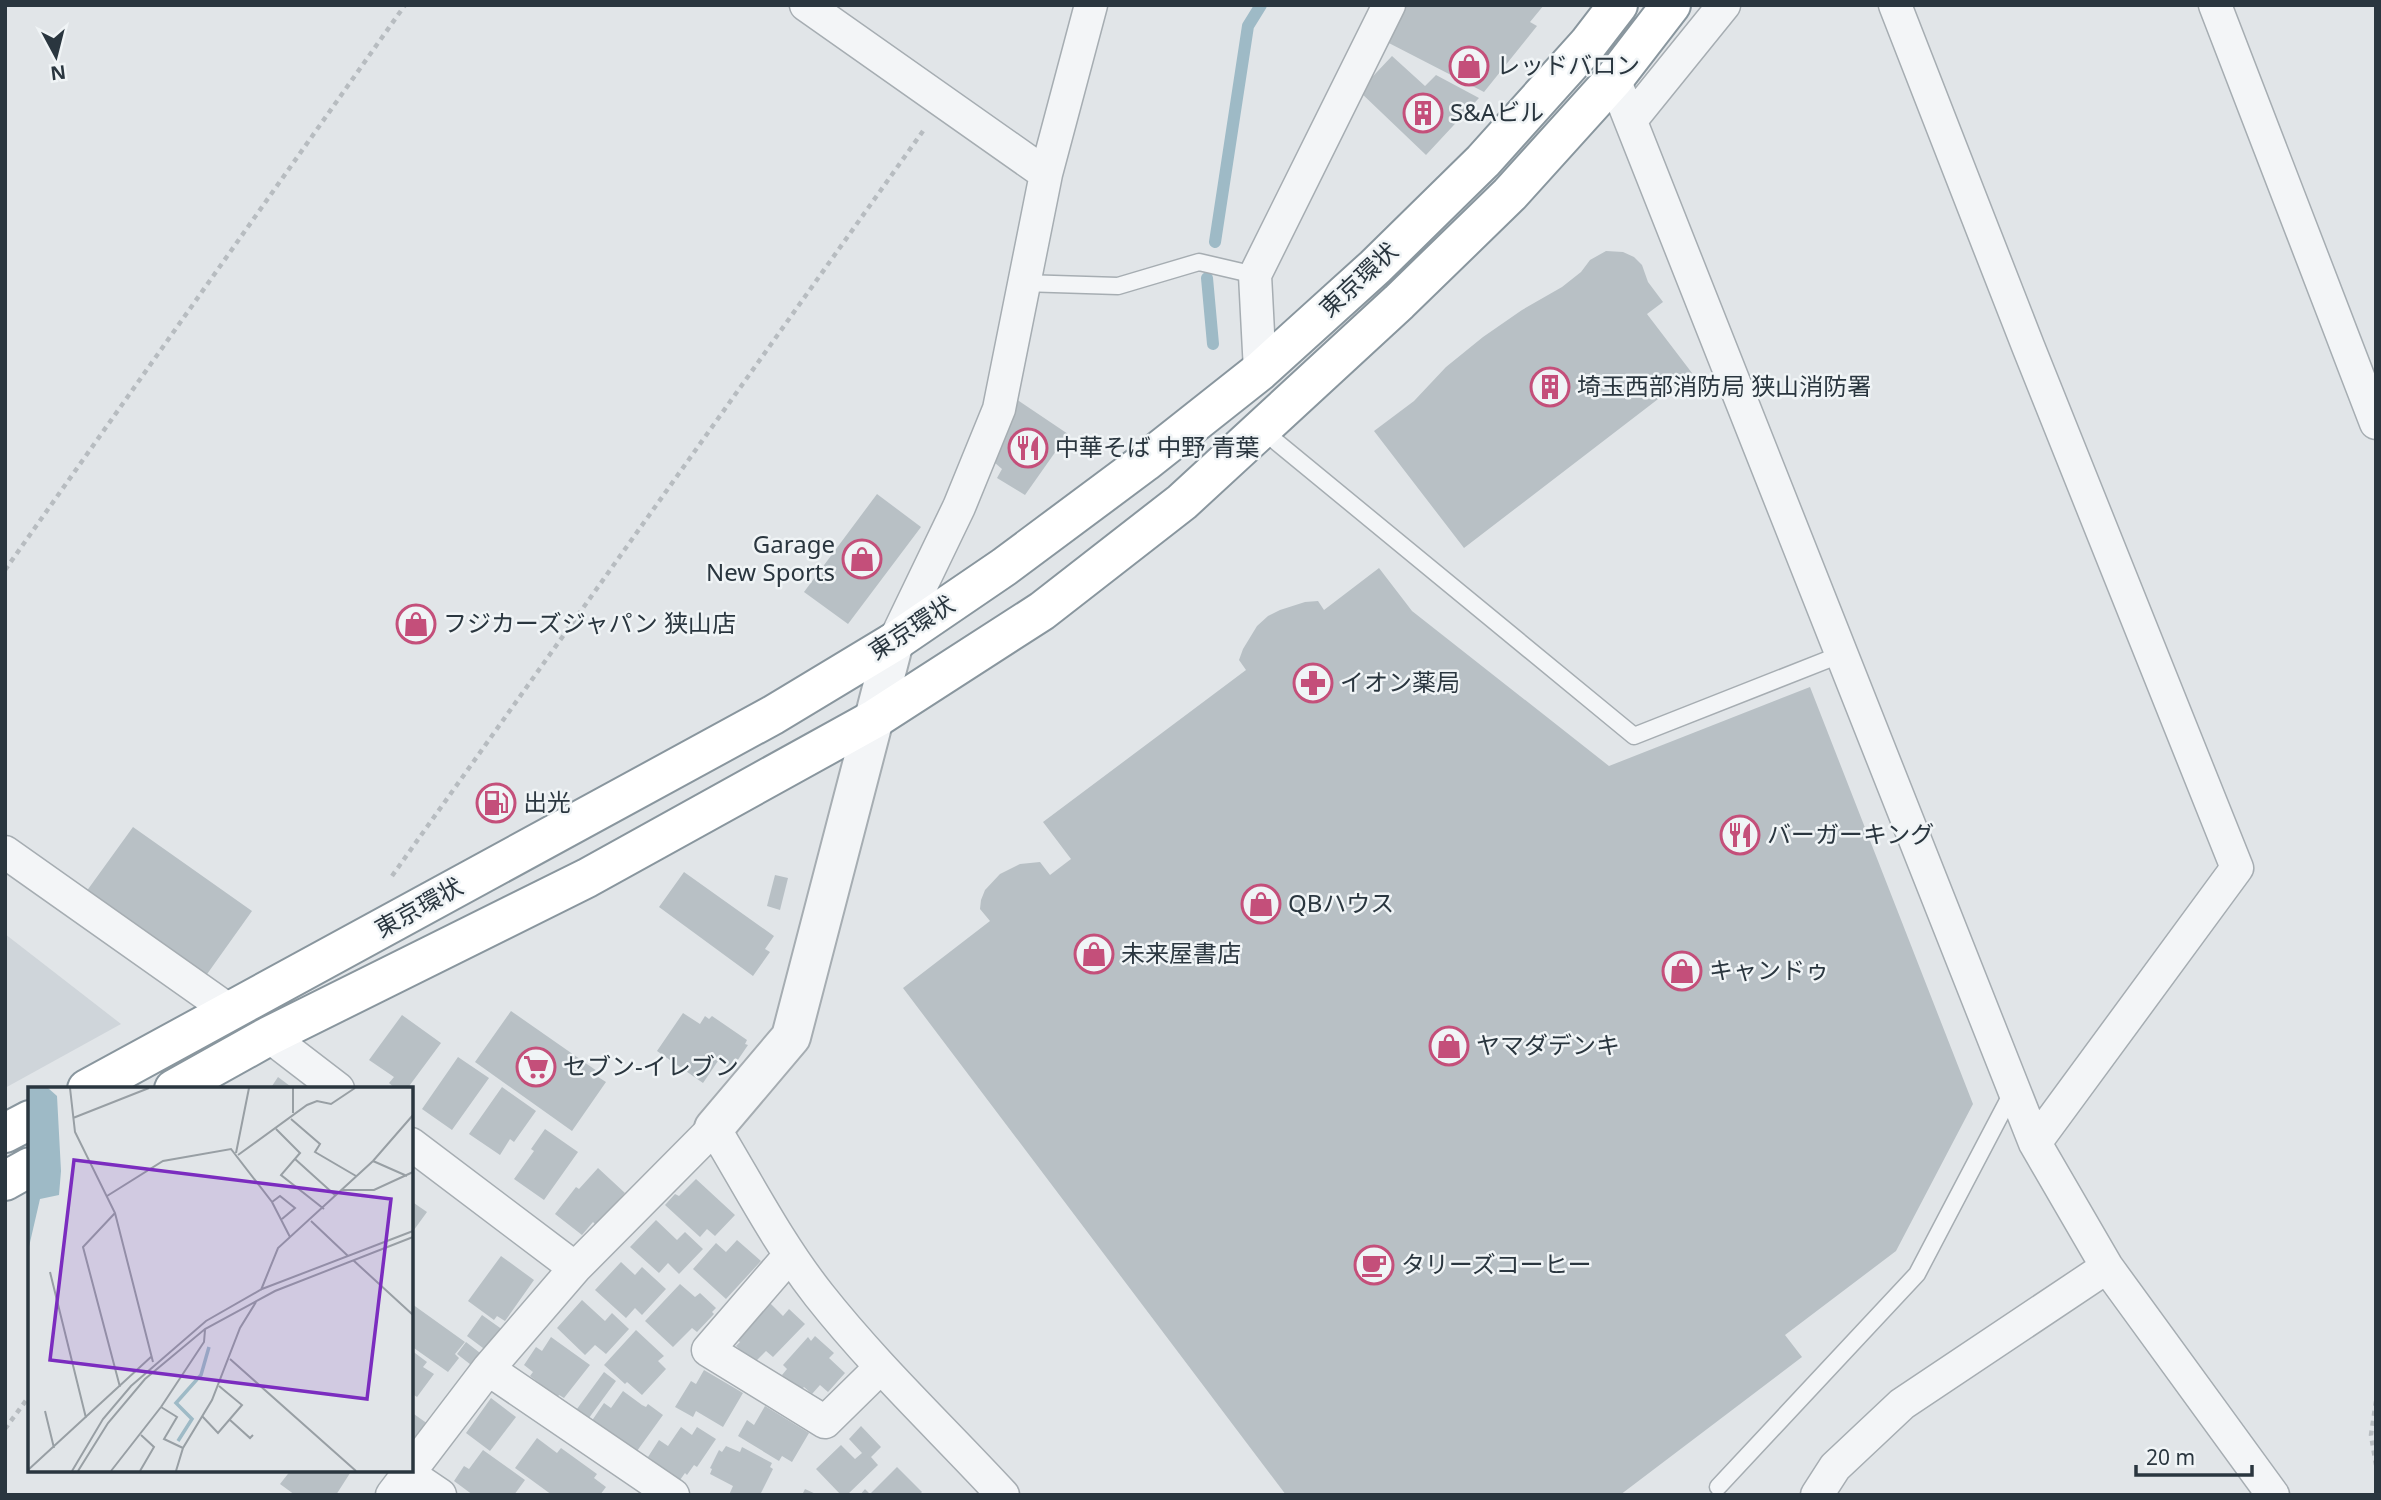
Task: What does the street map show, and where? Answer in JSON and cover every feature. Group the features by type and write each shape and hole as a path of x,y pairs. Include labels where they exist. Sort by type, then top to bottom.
{"highway":[{"name":"東京環状","path":"91,1087 774,715 894,642 1004,567 1145,462 1260,371 1375,267 1483,161 1588,44 1618,5"},
{"name":"東京環状","path":"178,1087 269,1036 587,878 876,718 1042,611 1182,502 1399,302 1510,194 1614,79 1671,5"},
{"path":"5,1133 28,1121"},
{"path":"5,1181 28,1168"}],"street":[{"path":"806,5 1046,174"},
{"path":"413,1468 488,1370 575,1268 714,1128 791,1037 894,642 959,507 999,409 1046,174 1091,5"},
{"path":"1260,371 1255,275 1389,5"},
{"path":"1631,120 1724,5"},
{"path":"1895,5 2237,868 2035,1143"},
{"path":"2215,5 2376,423"},
{"path":"1614,79 2035,1143 2107,1267 2273,1495"},
{"path":"5,852 230,1011"},
{"path":"269,1036 335,1087"},
{"path":"714,1128 790,1255 818,1294 880,1368 1003,1495"},
{"path":"413,1146 575,1268"},
{"path":"790,1255 708,1350 825,1422 880,1368"},
{"path":"1817,1495 1835,1467 1902,1404 2107,1267"},
{"path":"488,1370 673,1495"},
{"path":"401,1484 440,1495"}],"lane":[{"path":"1023,283 1118,286 1199,262 1255,275"},
{"path":"1262,430 1634,736 1842,654"},
{"path":"1718,1487 1917,1274 2014,1088"}],"path":[{"path":"5,570 405,5"},
{"path":"387,925 388,882 944,102"},
{"path":"5,1429 28,1398"},
{"path":"2376,1401 2371,1435 2376,1465"}],"shaded area":[{"path":"5,934 121,1024 5,1088"}],"building":[{"name":"レッドバロン","path":"1401,5 1544,5 1530,22 1537,26 1484,92 1383,40"},
{"name":"S&Aビル","path":"1392,56 1425,86 1436,75 1479,98 1426,155 1359,91"},
{"name":"埼玉西部消防局 狭山消防署","path":"1606,251 1623,252 1642,265 1648,282 1663,302 1647,314 1692,373 1464,548 1374,431 1414,401 1446,367 1483,337 1562,287 1581,272 1590,260"},
{"name":"中華そば 中野 青葉","path":"1013,397 1068,434 1025,495 997,478 1002,469 994,462"},
{"name":"Garage New Sports","path":"877,494 921,527 848,624 804,592"},
{"name":"ヤマダデンキ","path":"1379,568 1412,611 1609,766 1810,687 1973,1104 1896,1251 1785,1335 1802,1357 1620,1495 1286,1495 903,988 990,921 980,909 981,900 985,890 1000,874 1020,864 1040,862 1050,875 1071,859 1043,822 1246,670 1239,660 1243,649 1257,626 1268,616 1305,602 1318,601 1324,610"},
{"path":"133,827 252,911 205,977 86,892"},
{"path":"684,872 774,936 765,949 770,952 753,976 659,907"},
{"path":"775,875 788,878 780,910 767,906"},
{"name":"セブン-イレブン","path":"511,1011 597,1071 595,1075 606,1082 572,1131 475,1062"},
{"path":"683,1013 700,1024 705,1016 709,1019 712,1016 747,1040 745,1044 748,1045 731,1070 718,1061 703,1083 657,1051"},
{"path":"402,1015 441,1043 408,1087 394,1087 389,1083 394,1077 369,1060"},
{"path":"458,1057 489,1078 452,1130 422,1109"},
{"path":"278,1077 291,1087 271,1087"},
{"path":"502,1087 536,1111 514,1142 510,1139 500,1155 469,1134"},
{"path":"545,1129 578,1152 544,1200 514,1179 534,1151 531,1149"},
{"path":"598,1168 625,1193 596,1225 593,1222 582,1235 555,1214 576,1187 579,1189"},
{"path":"696,1179 735,1215 715,1236 707,1229 700,1237 665,1205 675,1194 679,1196"},
{"path":"413,1202 427,1212 413,1231"},
{"path":"656,1220 677,1240 685,1232 703,1249 679,1274 668,1263 659,1273 630,1247"},
{"path":"737,1240 761,1261 726,1299 693,1269 716,1243 726,1252"},
{"path":"501,1256 534,1280 505,1321 497,1316 494,1320 468,1301"},
{"path":"621,1262 635,1275 642,1267 666,1289 642,1315 635,1308 626,1318 595,1290"},
{"path":"680,1284 695,1297 700,1293 716,1308 712,1312 714,1314 697,1332 692,1328 673,1347 645,1321"},
{"path":"582,1300 605,1321 612,1313 629,1329 606,1354 595,1345 585,1355 557,1328"},
{"path":"770,1303 783,1316 789,1309 805,1324 773,1357 766,1351 754,1363 736,1346 740,1342 736,1339"},
{"path":"413,1305 465,1342 455,1354 459,1358 448,1372 413,1347"},
{"path":"482,1315 503,1330 487,1351 467,1336"},
{"path":"636,1330 664,1356 658,1361 666,1369 642,1395 604,1365"},
{"path":"815,1336 834,1353 829,1358 845,1373 828,1392 820,1385 812,1394 804,1387 800,1391 782,1375 787,1369 783,1365 808,1337 811,1341"},
{"path":"551,1337 590,1365 564,1398 559,1395 557,1398 537,1384 539,1383 530,1376 533,1372 524,1365 536,1347 542,1351"},
{"path":"466,1342 484,1356 475,1368 457,1354"},
{"path":"413,1352 427,1362 423,1367 434,1374 417,1397 413,1394"},
{"path":"704,1370 743,1393 723,1427 696,1411 693,1417 675,1407 691,1381 696,1384"},
{"path":"604,1372 616,1381 586,1422 574,1413"},
{"path":"623,1391 642,1405 646,1407 648,1404 663,1415 637,1451 629,1445 627,1449 591,1422 604,1403 611,1408"},
{"path":"491,1398 516,1417 490,1451 466,1433"},
{"path":"765,1406 809,1433 792,1462 782,1456 779,1461 738,1436 747,1420 754,1425"},
{"path":"413,1413 428,1424 413,1441"},
{"path":"861,1426 881,1447 871,1457 878,1465 847,1495 841,1495 816,1469 841,1445 855,1459 862,1453 849,1439"},
{"path":"681,1427 692,1435 697,1427 716,1439 697,1467 694,1465 680,1480 656,1467 657,1464 648,1457 659,1440 668,1446"},
{"path":"537,1438 557,1453 561,1448 597,1474 594,1478 606,1487 600,1495 552,1495 515,1468"},
{"path":"726,1446 740,1452 742,1447 772,1463 770,1467 773,1469 760,1495 729,1495 733,1486 710,1474 710,1468 719,1450 722,1452"},
{"path":"483,1450 525,1480 514,1495 473,1495 454,1481 464,1466 469,1469"},
{"path":"897,1467 922,1492 919,1495 860,1495 865,1489 870,1494"},
{"path":"289,1472 351,1472 336,1495 295,1495 280,1484"},
{"path":"805,1489 818,1495 802,1495"}],"waterway":[{"path":"1215,242 1248,26 1261,5"},
{"path":"1207,278 1213,344"}],"place":[{"name":"レッドバロン","path":"1469,66"},
{"name":"S&Aビル","path":"1423,113"},
{"name":"埼玉西部消防局 狭山消防署","path":"1550,387"},
{"name":"中華そば 中野 青葉","path":"1028,448"},
{"name":"Garage New Sports","path":"862,559"},
{"name":"フジカーズジャパン 狭山店","path":"416,624"},
{"name":"イオン薬局","path":"1313,683"},
{"name":"出光","path":"496,803"},
{"name":"バーガーキング","path":"1740,835"},
{"name":"QBハウス","path":"1261,904"},
{"name":"未来屋書店","path":"1094,954"},
{"name":"キャンドゥ","path":"1682,971"},
{"name":"ヤマダデンキ","path":"1449,1046"},
{"name":"セブン-イレブン","path":"536,1067"},
{"name":"タリーズコーヒー","path":"1374,1265"}]}
